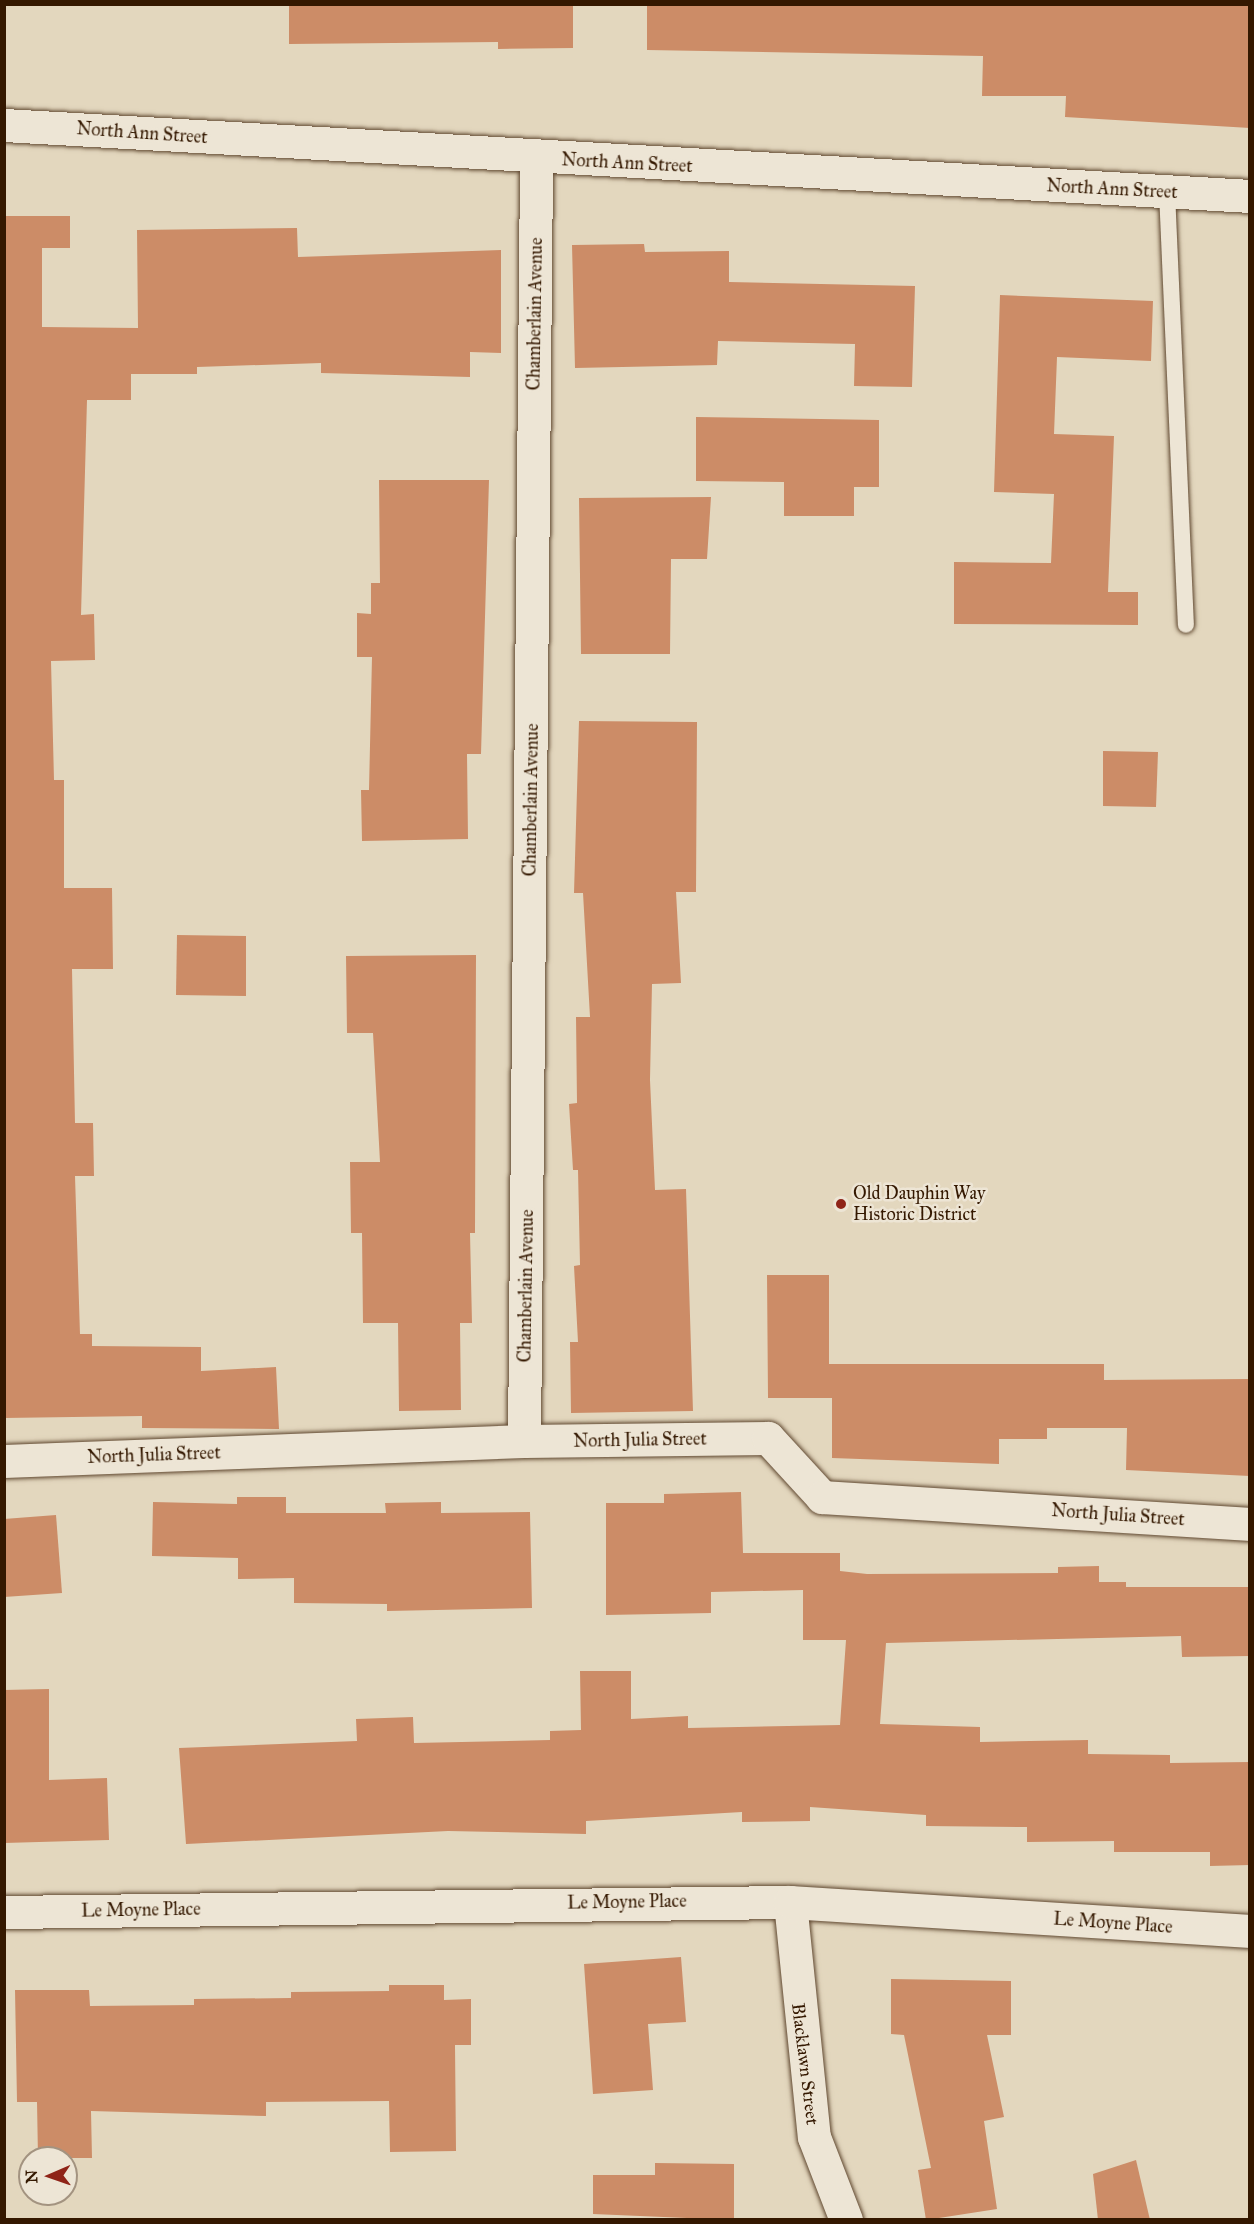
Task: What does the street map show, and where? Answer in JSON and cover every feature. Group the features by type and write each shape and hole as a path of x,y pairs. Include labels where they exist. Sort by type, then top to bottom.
{"street":[{"name":"North Ann Street","path":"4,125 537,158 1250,196"},
{"name":"Chamberlain Avenue","path":"524,1441 537,158"},
{"name":"North Julia Street","path":"4,1461 524,1441 768,1438 822,1497 1250,1524"},
{"name":"Le Moyne Place","path":"4,1912 790,1902 1250,1931"},
{"name":"Blacklawn Street","path":"790,1902 814,2137 846,2220"}],"lane":[{"path":"1167,192 1186,625"}],"building":[{"path":"289,4 573,4 573,48 498,49 498,42 289,44"},
{"path":"647,4 1250,4 1250,128 1065,117 1066,96 982,96 983,56 647,50"},
{"path":"4,216 70,216 70,248 42,248 42,327 138,328 137,230 297,228 298,257 501,250 501,353 470,352 470,377 321,373 321,363 197,367 197,374 131,374 131,400 87,400 81,615 94,614 95,660 51,661 54,780 64,780 64,888 112,888 113,969 72,969 75,1123 93,1123 94,1176 75,1176 80,1334 92,1334 92,1346 201,1347 201,1371 276,1367 279,1429 142,1428 142,1416 4,1418"},
{"path":"644,244 645,252 729,251 729,282 915,286 912,387 854,386 855,344 718,341 717,365 575,368 572,245"},
{"path":"1000,295 1153,301 1151,361 1057,357 1054,434 1114,436 1108,592 1138,592 1138,625 954,624 954,562 1051,563 1054,494 994,492"},
{"path":"696,417 879,420 879,487 854,487 854,516 784,516 784,482 696,481"},
{"path":"379,480 489,480 481,754 467,754 468,839 362,841 361,790 369,790 372,657 357,657 357,613 371,614 371,583 380,583"},
{"path":"711,497 707,559 671,559 670,654 581,654 579,498"},
{"path":"579,721 697,722 696,892 676,892 681,983 652,984 650,1080 655,1190 686,1189 693,1411 571,1413 570,1342 578,1342 574,1266 580,1265 578,1170 573,1170 569,1104 577,1103 576,1017 590,1017 583,893 574,893"},
{"path":"1103,751 1158,752 1156,807 1103,806"},
{"path":"177,935 246,936 246,996 176,995"},
{"path":"476,955 475,1233 470,1233 472,1323 460,1323 461,1410 399,1411 398,1323 363,1323 362,1233 351,1233 350,1162 380,1162 373,1033 347,1033 346,956"},
{"path":"767,1275 829,1275 829,1364 1104,1364 1104,1380 1250,1379 1250,1476 1126,1470 1127,1428 1047,1428 1047,1439 999,1439 999,1464 832,1458 832,1398 768,1398"},
{"path":"741,1492 743,1553 840,1553 840,1571 867,1574 1058,1573 1058,1567 1099,1566 1099,1582 1126,1582 1126,1587 1250,1587 1250,1656 1182,1657 1181,1636 886,1643 880,1724 980,1727 980,1742 1088,1740 1088,1754 1170,1755 1170,1763 1250,1762 1250,1865 1210,1866 1210,1852 1114,1852 1114,1841 1027,1842 1027,1827 926,1826 926,1815 810,1807 810,1821 742,1822 742,1812 586,1821 586,1834 448,1831 186,1844 179,1748 357,1741 356,1719 413,1717 414,1743 550,1740 550,1731 581,1730 580,1671 631,1671 631,1719 688,1716 688,1728 840,1725 846,1640 803,1640 803,1590 711,1592 711,1613 606,1615 606,1503 664,1503 664,1494"},
{"path":"237,1497 286,1497 286,1513 386,1513 385,1503 441,1502 441,1513 530,1512 532,1608 387,1611 387,1604 294,1603 294,1578 238,1579 238,1558 152,1556 153,1502 237,1504"},
{"path":"56,1515 62,1593 4,1597 4,1519"},
{"path":"49,1689 49,1780 107,1778 109,1840 4,1843 4,1690"},
{"path":"681,1957 686,2022 648,2024 653,2090 593,2094 584,1964"},
{"path":"891,1979 1011,1981 1011,2035 987,2035 1004,2117 984,2121 997,2209 926,2220 918,2170 931,2168 904,2035 891,2034"},
{"path":"389,1985 444,1985 444,2000 471,1999 471,2045 455,2045 456,2151 390,2152 389,2101 266,2102 266,2116 91,2111 92,2158 78,2158 78,2146 38,2146 37,2102 17,2102 15,1990 89,1990 90,2006 194,2005 194,1999 291,1998 291,1992 389,1991"},
{"path":"1136,2160 1150,2220 1098,2220 1093,2174"},
{"path":"655,2163 734,2164 734,2220 593,2214 593,2175 655,2175"}],"place":[{"name":"Old Dauphin Way Historic District","path":"841,1204"}]}
